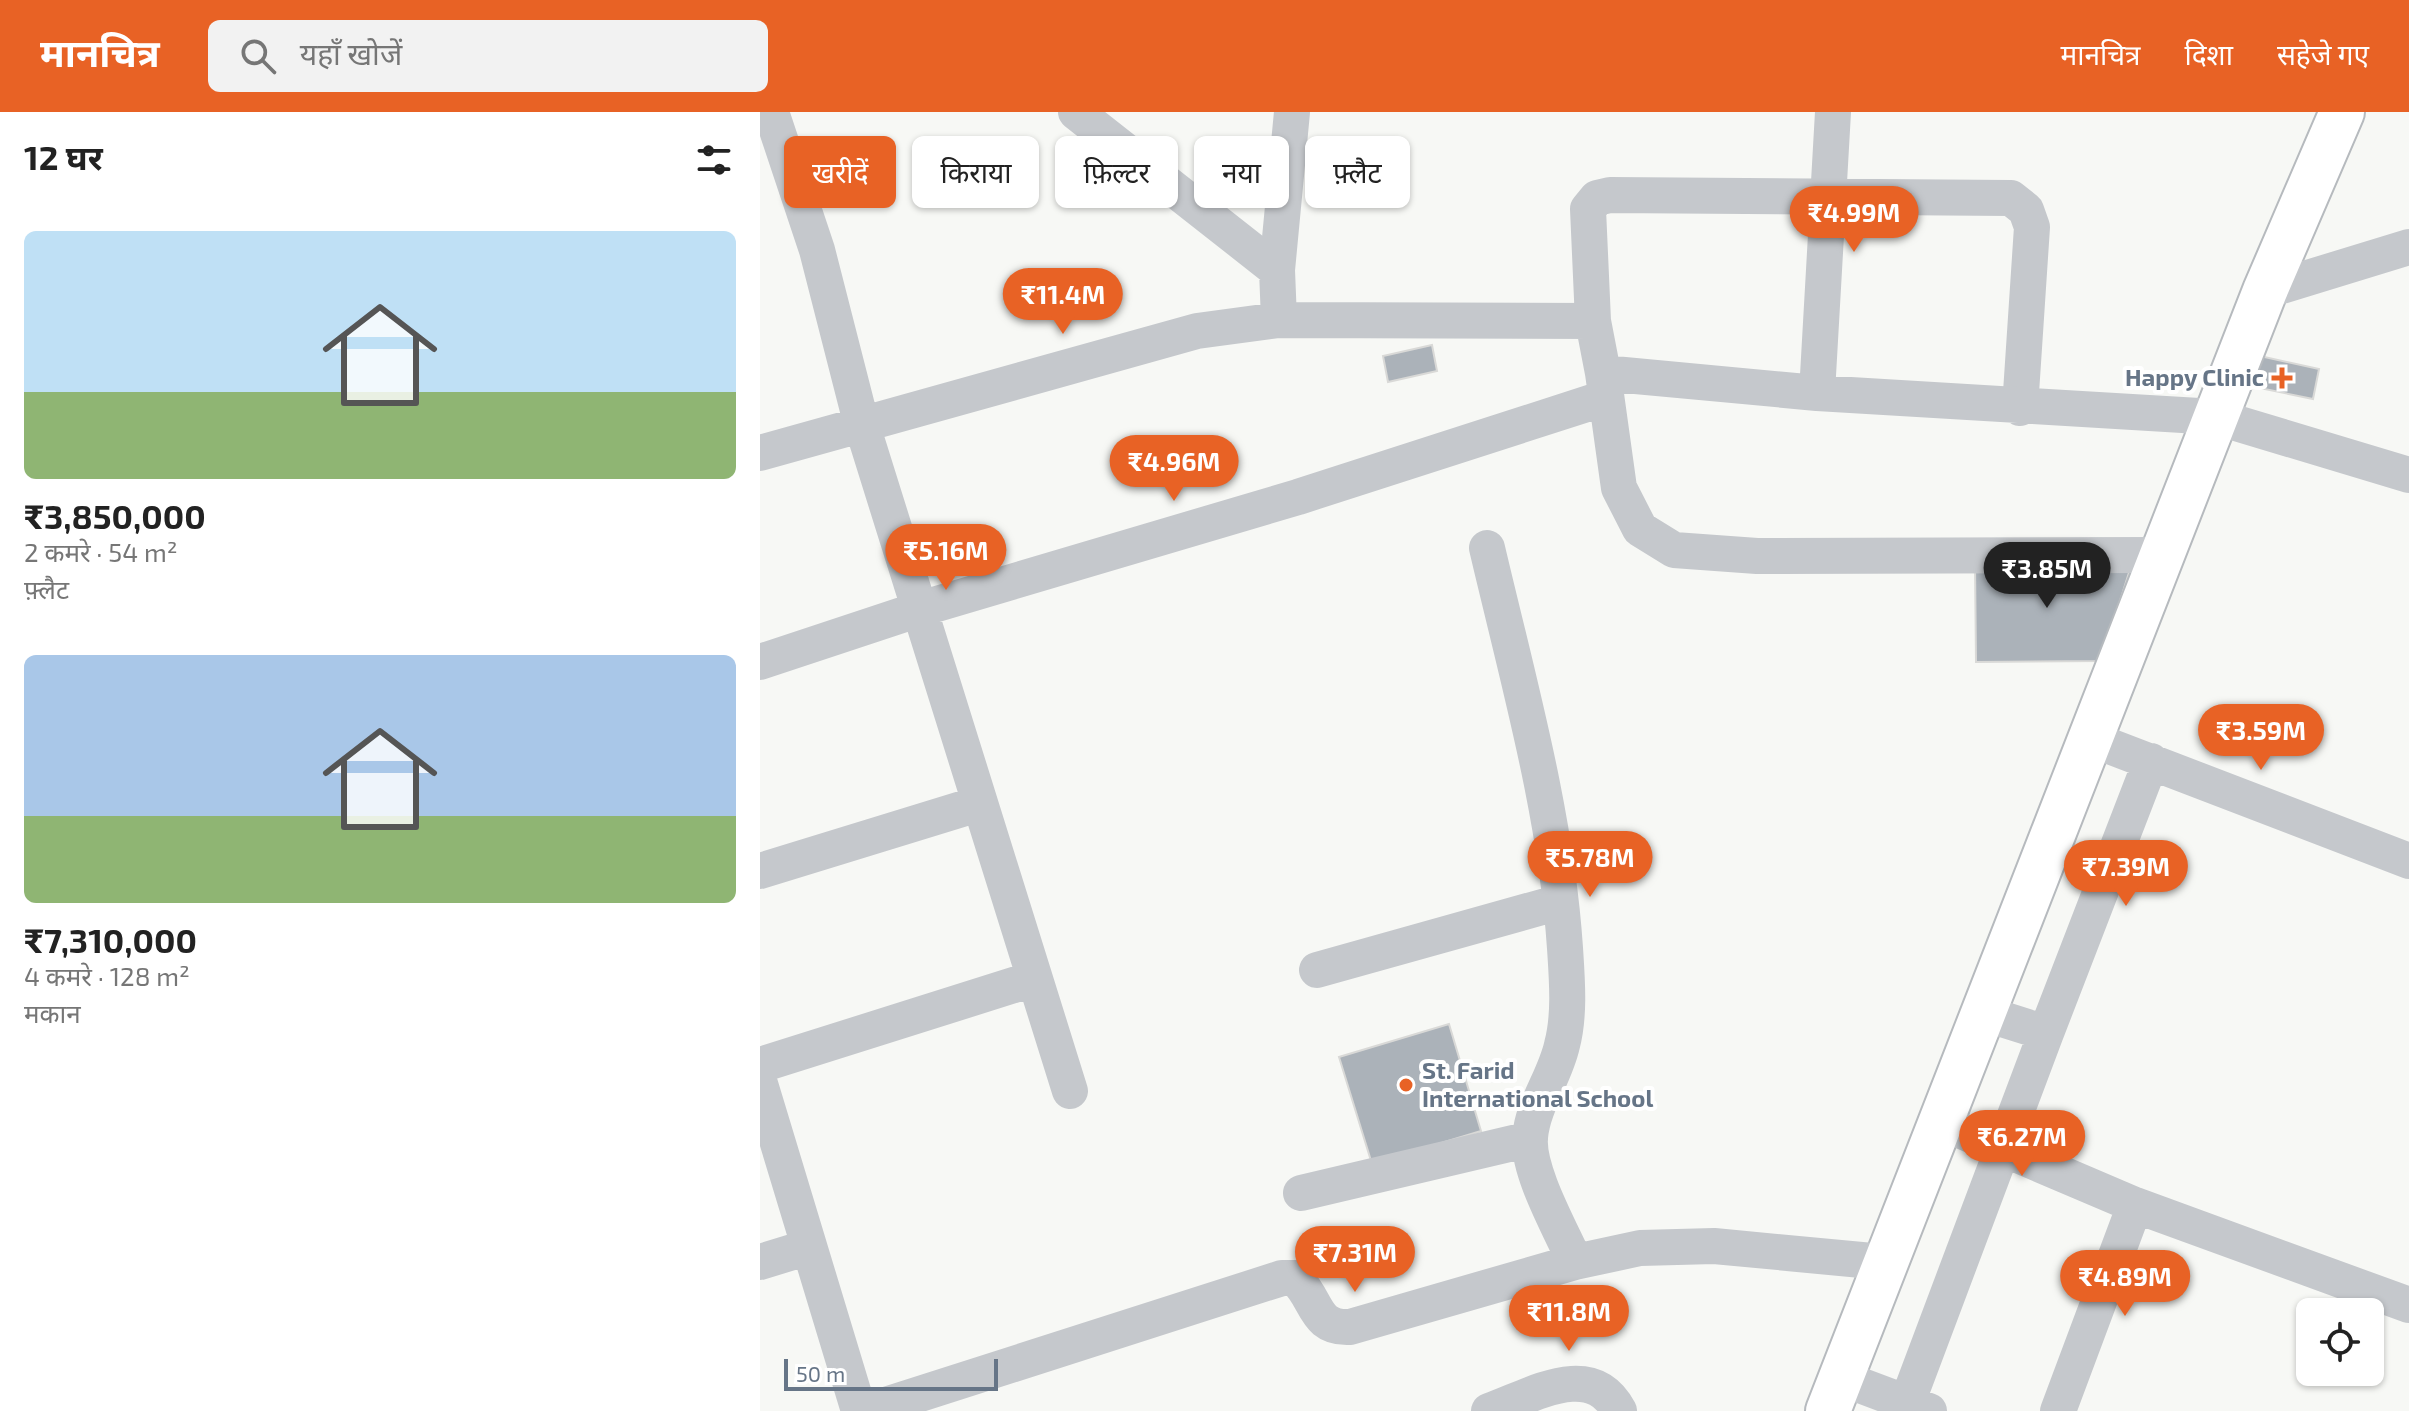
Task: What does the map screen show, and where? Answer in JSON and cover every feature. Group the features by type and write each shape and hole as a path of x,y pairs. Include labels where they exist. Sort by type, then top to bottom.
{"main road":[{"path":"1834,1394 1938,1121 2265,291 2342,112"}],"street":[{"path":"771,112 817,250 861,422 1070,1091"},
{"path":"1076,112 1277,270"},
{"path":"1279,320 1277,270 1292,112"},
{"path":"1817,393 1833,112"},
{"path":"2020,408 2032,227 2026,210 2011,198 1610,195 1597,198 1588,209 1593,321 1619,488 1640,529 1674,550 1757,556 2162,555"},
{"path":"2265,291 2409,247"},
{"path":"760,453 861,422 1197,331 1279,320 1593,321"},
{"path":"760,662 920,609 1298,497 1604,385 1817,393 2020,408 2216,417 2409,475"},
{"path":"1487,548 1532,737 1565,949 1562,1046 1536,1111 1530,1139 1534,1165 1575,1262"},
{"path":"2091,739 2409,861"},
{"path":"1834,1394 1914,1408 2001,1151 2151,761"},
{"path":"760,871 978,804"},
{"path":"1317,970 1560,902"},
{"path":"760,1065 1033,979"},
{"path":"1983,1013 2046,1033"},
{"path":"760,1084 859,1411"},
{"path":"1938,1121 2001,1151 2135,1205 2409,1305"},
{"path":"1301,1193 1530,1139"},
{"path":"2058,1411 2135,1205"},
{"path":"867,1411 1282,1278 1295,1278 1304,1286 1322,1319 1333,1328 1350,1327 1575,1262 1640,1248 1714,1246 1883,1262"},
{"path":"760,1262 809,1247"},
{"path":"1489,1411 1569,1383 1592,1383 1612,1397 1619,1411"}],"building":[{"path":"1432,345 1437,371 1388,382 1383,356"},
{"path":"2251,354 2319,369 2313,399 2245,385"},
{"path":"2133,560 2101,661 1976,662 1975,563"},
{"path":"1449,1024 1481,1131 1372,1164 1339,1057"}],"place":[{"name":"Happy Clinic","path":"2282,378"},
{"name":"St. Farid International School","path":"1406,1085"}]}
